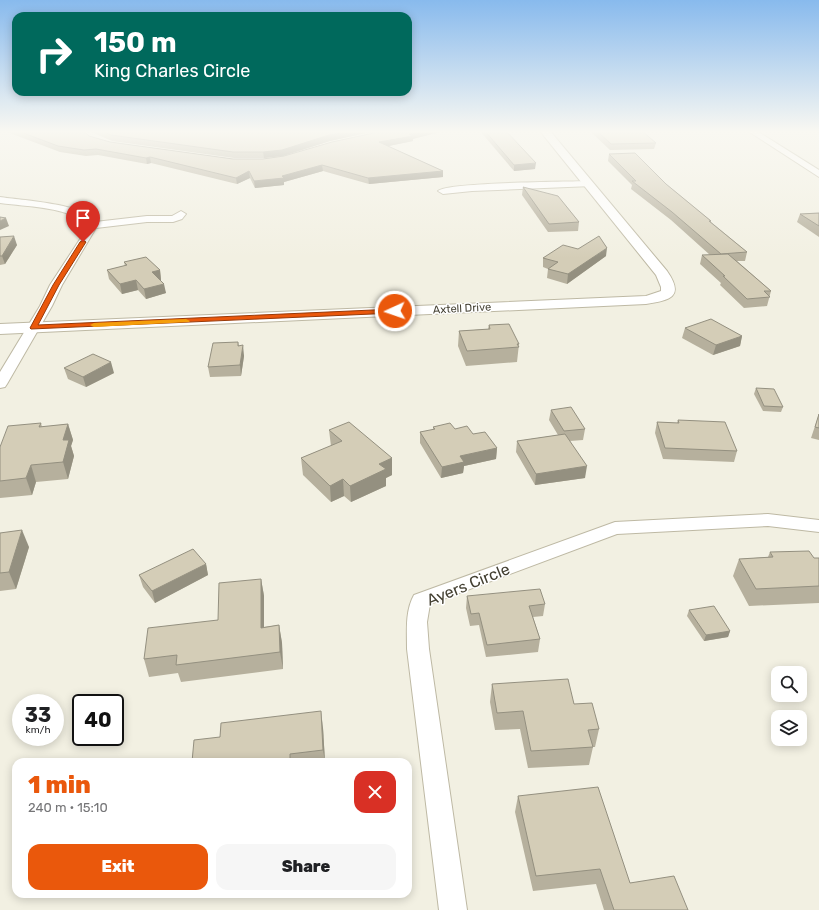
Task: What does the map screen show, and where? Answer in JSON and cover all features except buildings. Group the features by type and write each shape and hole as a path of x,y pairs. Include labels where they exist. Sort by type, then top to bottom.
{"street":[{"name":"Axtell Drive","path":"0,329 646,300 666,294 669,291 670,286 662,274 580,173"},
{"path":"443,191 472,188 589,184"},
{"path":"0,200 69,211 85,217 90,221 91,230 56,285 34,328 0,384"},
{"path":"90,226 147,219 173,218 179,217 181,214"},
{"name":"Ayers Circle","path":"453,910 418,649 417,622 421,600 615,528 768,520 819,526"}],"slow traffic":[{"path":"94,325 186,321"}],"route":[{"path":"83,242 56,285 34,328 395,311"}]}
